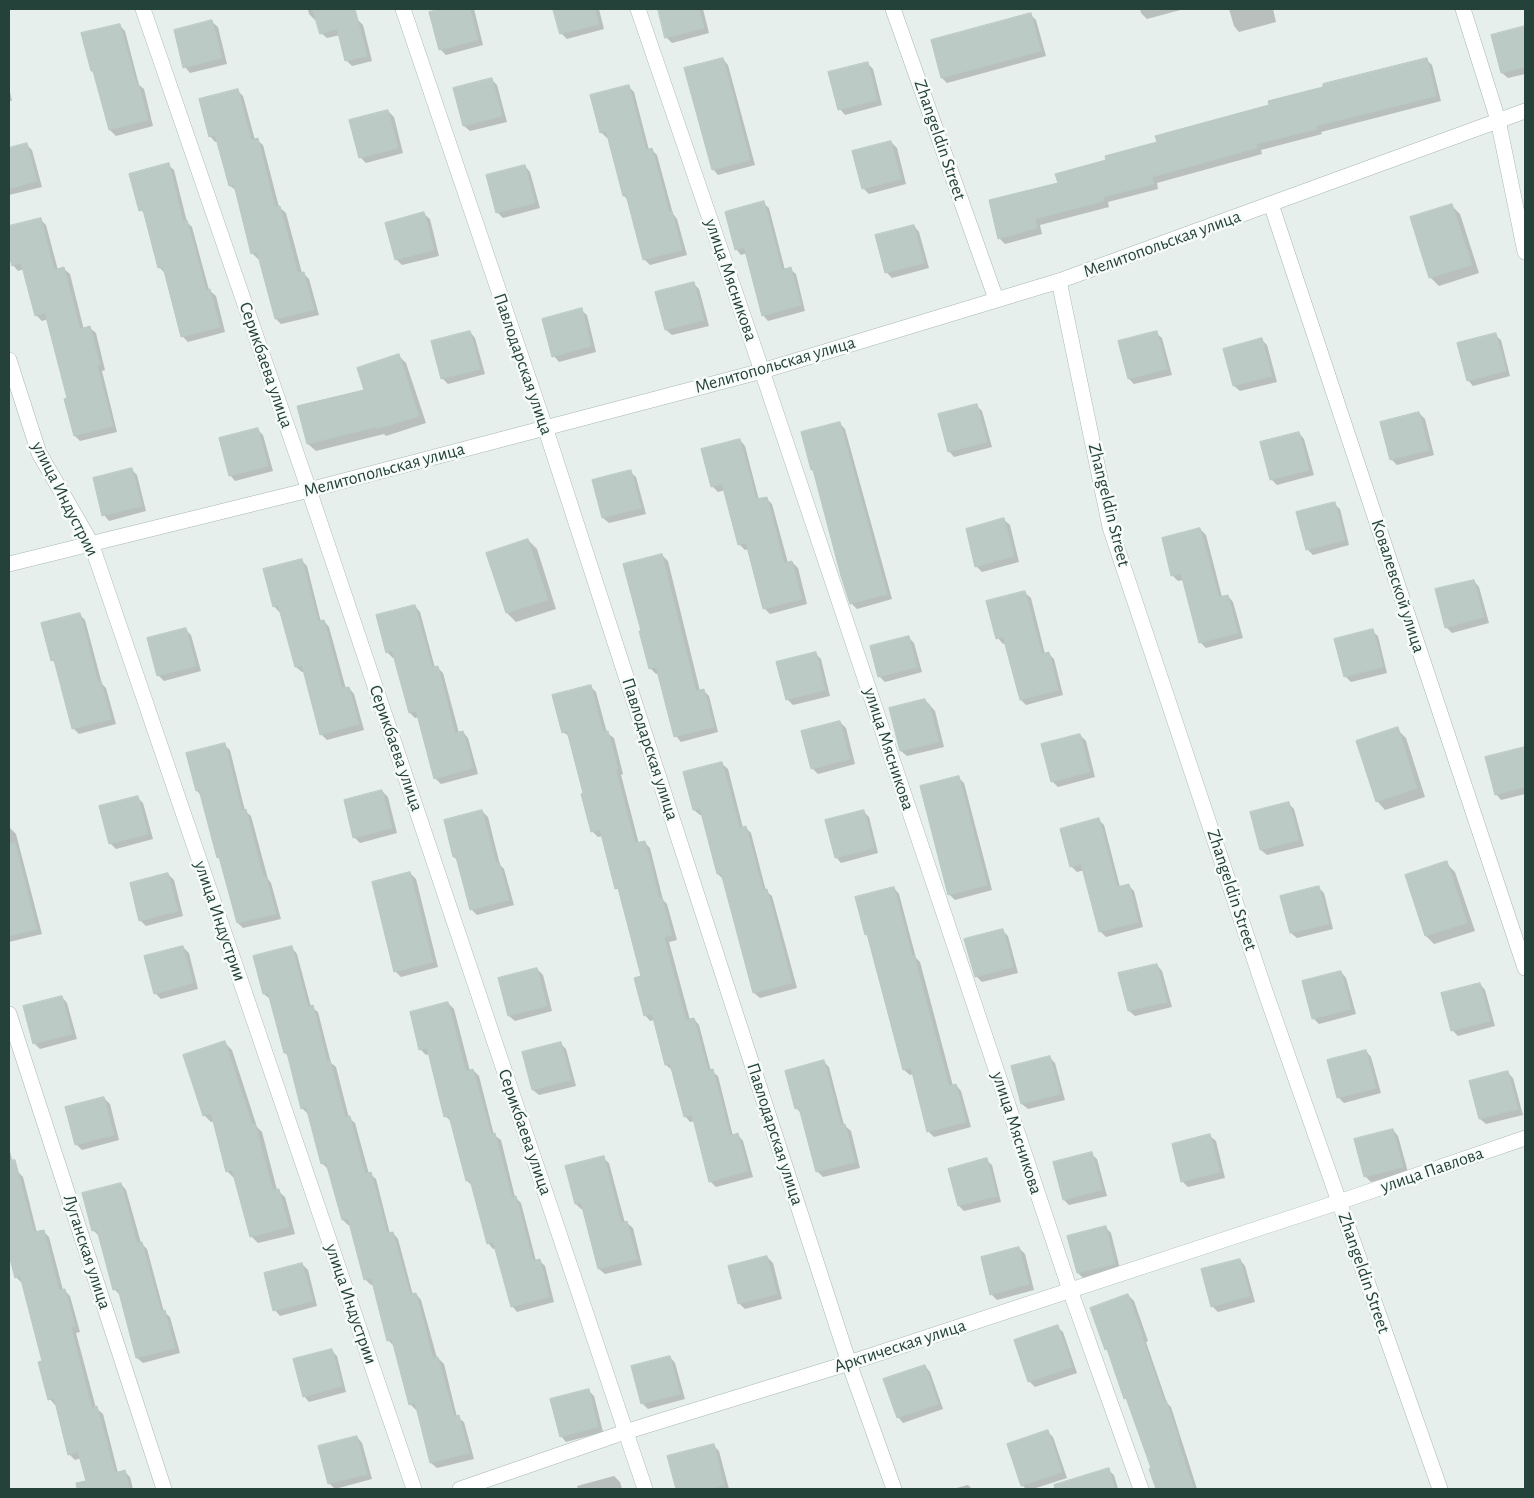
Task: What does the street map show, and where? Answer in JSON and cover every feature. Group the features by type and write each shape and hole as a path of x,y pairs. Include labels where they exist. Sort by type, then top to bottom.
{"street":[{"name":"Серикбаева улица","path":"143,9 309,490 645,1489"},
{"name":"Павлодарская улица","path":"403,9 545,427 849,1363 894,1489"},
{"name":"улица Мясникова","path":"638,9 762,371 1070,1290 1141,1489"},
{"name":"Zhangeldin Street","path":"894,9 996,299"},
{"path":"1463,9 1498,120 1525,252"},
{"name":"Мелитопольская улица","path":"9,564 309,490 762,371 1059,281 1525,111"},
{"name":"Ковалевской улица","path":"1270,204 1525,968"},
{"name":"Zhangeldin Street","path":"1059,281 1110,527 1262,982 1440,1489"},
{"name":"улица Индустрии","path":"9,360 39,453 91,543 414,1489"},
{"name":"Луганская улица","path":"9,1014 164,1489"},
{"name":"улица Павлова","path":"1339,1202 1525,1138"},
{"name":"Арктическая улица","path":"460,1489 625,1432 849,1363 1339,1202"}],"building":[{"path":"313,9 355,9 367,56 345,61 337,29 320,34"},
{"path":"442,9 470,9 478,40 439,50 429,12"},
{"path":"553,9 595,9 599,24 560,34"},
{"path":"658,9 699,9 704,28 665,38"},
{"path":"1031,13 1041,51 941,78 931,40"},
{"path":"212,20 222,58 183,68 174,30"},
{"path":"120,24 148,120 109,130 81,33"},
{"path":"1525,26 1525,67 1501,73 1491,35"},
{"path":"723,58 750,160 712,170 684,68"},
{"path":"1427,58 1436,96 1316,126 1317,129 1256,144 1257,148 1152,177 1154,184 1103,197 1104,201 1035,219 1037,228 998,239 989,200 1058,183 1055,174 1106,160 1105,156 1157,142 1155,136 1269,105 1268,101 1323,87 1323,84"},
{"path":"868,62 877,100 838,110 828,72"},
{"path":"492,78 502,116 463,126 453,88"},
{"path":"629,85 646,150 652,148 669,212 672,211 682,250 643,260 626,195 623,196 606,131 600,133 590,95"},
{"path":"238,89 251,140 258,138 275,207 280,206 298,273 304,272 314,310 275,319 257,252 251,254 234,185 229,186 215,135 209,137 199,99"},
{"path":"388,110 398,148 359,158 349,120"},
{"path":"891,141 901,179 862,189 852,151"},
{"path":"27,143 37,181 9,189 9,148"},
{"path":"169,163 183,221 187,220 206,290 210,289 220,327 181,337 163,267 158,268 143,210 139,211 129,174"},
{"path":"525,165 535,203 496,213 486,175"},
{"path":"764,201 782,270 791,267 801,305 762,316 744,247 735,250 725,212"},
{"path":"1452,204 1472,265 1429,278 1410,217"},
{"path":"424,212 434,250 395,260 385,223"},
{"path":"41,218 54,270 64,267 80,329 90,326 100,364 97,365 113,426 74,436 64,399 67,398 45,313 35,316 21,263 12,266 9,255 9,226"},
{"path":"914,225 924,263 885,273 875,235"},
{"path":"694,282 704,320 665,330 655,292"},
{"path":"582,308 591,346 552,357 542,319"},
{"path":"470,331 480,369 441,379 431,341"},
{"path":"1157,331 1167,369 1128,379 1118,341"},
{"path":"1496,333 1506,371 1467,381 1457,343"},
{"path":"1262,338 1272,376 1233,386 1223,349"},
{"path":"399,354 419,416 377,429 376,427 307,444 297,406 364,390 357,368"},
{"path":"977,404 987,442 948,452 938,414"},
{"path":"1419,412 1429,450 1390,460 1380,422"},
{"path":"840,422 887,594 850,604 801,432"},
{"path":"258,428 268,466 229,476 219,438"},
{"path":"1299,432 1309,470 1270,480 1260,442"},
{"path":"740,439 756,499 767,497 784,563 792,561 802,599 763,609 746,543 738,545 722,484 711,487 701,449"},
{"path":"132,468 142,506 102,516 93,478"},
{"path":"631,470 641,508 602,518 592,480"},
{"path":"1335,502 1345,540 1306,550 1296,512"},
{"path":"1004,518 1014,556 975,567 966,529"},
{"path":"1200,528 1219,597 1228,595 1238,633 1199,643 1181,574 1171,576 1162,538"},
{"path":"528,539 548,600 506,613 486,553"},
{"path":"662,554 696,691 704,689 714,727 674,737 656,667 649,669 623,564"},
{"path":"302,559 318,621 324,620 342,688 349,687 359,724 320,735 302,666 295,667 278,605 273,607 263,569"},
{"path":"1474,580 1484,617 1445,628 1435,589"},
{"path":"1025,591 1042,654 1049,652 1058,690 1020,700 1003,637 996,639 986,601"},
{"path":"415,605 432,667 438,666 455,733 463,731 473,768 434,779 416,711 409,713 392,651 386,653 376,615"},
{"path":"80,613 98,682 101,681 111,719 72,729 54,660 51,661 41,623"},
{"path":"186,628 196,666 157,676 147,638"},
{"path":"1373,629 1383,667 1344,677 1334,639"},
{"path":"909,636 917,667 878,677 870,646"},
{"path":"816,652 825,690 786,700 776,662"},
{"path":"591,685 603,732 608,731 635,843 645,841 659,898 662,897 672,935 664,937 686,1020 694,1018 708,1070 713,1069 730,1136 738,1133 748,1171 709,1182 692,1115 684,1117 670,1064 665,1065 652,1014 644,1016 634,978 641,976 618,888 615,889 600,830 591,832 567,731 562,733 552,695"},
{"path":"925,699 927,704 929,704 939,742 900,751 889,708"},
{"path":"840,721 850,759 811,769 801,731"},
{"path":"1398,727 1417,788 1376,802 1356,741"},
{"path":"1080,734 1090,772 1051,782 1041,744"},
{"path":"225,743 242,811 246,809 263,876 266,876 276,914 237,923 199,790 196,791 186,753"},
{"path":"1525,747 1525,787 1495,795 1485,757"},
{"path":"722,762 740,828 746,826 763,890 767,889 792,983 753,993 721,873 717,874 700,809 693,810 683,772"},
{"path":"959,776 987,885 948,895 920,786"},
{"path":"382,790 392,828 353,838 344,800"},
{"path":"138,796 148,834 109,844 99,806"},
{"path":"1289,802 1299,840 1260,850 1250,812"},
{"path":"482,810 496,863 499,862 509,900 470,910 456,857 453,857 444,820"},
{"path":"864,810 874,848 835,858 825,820"},
{"path":"1099,818 1117,887 1129,884 1138,922 1099,932 1081,864 1070,867 1060,829"},
{"path":"15,843 37,929 9,936 9,844"},
{"path":"1447,861 1467,923 1425,936 1405,875"},
{"path":"410,872 433,962 394,972 372,882"},
{"path":"168,873 178,911 139,921 130,883"},
{"path":"1319,886 1329,924 1290,933 1280,896"},
{"path":"894,887 949,1086 956,1084 966,1122 927,1132 911,1068 903,1070 867,934 865,935 855,897"},
{"path":"1003,929 1013,967 975,977 964,939"},
{"path":"183,946 193,983 154,994 144,956"},
{"path":"292,946 308,1007 313,1005 327,1061 330,1060 345,1117 350,1116 365,1174 371,1172 387,1233 393,1232 410,1294 416,1293 433,1358 438,1357 454,1416 459,1415 469,1453 430,1463 415,1403 409,1405 392,1340 387,1341 371,1278 364,1280 348,1219 342,1220 326,1163 321,1164 306,1107 301,1109 287,1053 284,1053 268,993 263,994 253,956"},
{"path":"1157,964 1167,1002 1128,1011 1118,973"},
{"path":"537,968 547,1006 508,1016 498,978"},
{"path":"1341,971 1351,1009 1312,1019 1302,981"},
{"path":"1480,983 1490,1021 1451,1031 1441,993"},
{"path":"62,996 72,1034 33,1044 23,1006"},
{"path":"448,1002 466,1071 473,1069 491,1134 495,1133 512,1197 516,1196 533,1261 540,1259 549,1297 511,1307 493,1242 487,1244 470,1180 466,1181 449,1116 444,1117 427,1048 419,1050 410,1012"},
{"path":"225,1041 252,1124 255,1124 273,1190 279,1189 289,1227 250,1237 232,1170 226,1172 211,1113 203,1116 183,1055"},
{"path":"561,1042 571,1080 532,1090 522,1052"},
{"path":"1366,1050 1376,1088 1337,1098 1327,1060"},
{"path":"1050,1056 1060,1094 1021,1104 1011,1066"},
{"path":"824,1060 841,1125 845,1124 855,1162 816,1172 799,1108 795,1109 785,1071"},
{"path":"1508,1071 1518,1109 1479,1119 1469,1081"},
{"path":"104,1097 114,1135 75,1145 65,1107"},
{"path":"1393,1129 1403,1167 1364,1177 1354,1139"},
{"path":"1210,1134 1220,1172 1181,1182 1172,1144"},
{"path":"1092,1152 1102,1190 1063,1200 1053,1162"},
{"path":"604,1156 621,1223 627,1221 637,1259 598,1269 581,1203 575,1204 565,1166"},
{"path":"987,1158 997,1196 958,1206 948,1169"},
{"path":"15,1160 34,1232 44,1230 59,1290 65,1289 75,1326 71,1327 92,1408 97,1406 115,1473 125,1470 130,1489 77,1489 76,1483 86,1481 78,1452 68,1455 54,1398 48,1400 38,1362 42,1361 20,1276 15,1278 9,1255 9,1161"},
{"path":"121,1183 137,1243 142,1242 161,1311 165,1310 175,1348 136,1358 118,1289 113,1290 97,1230 92,1231 82,1193"},
{"path":"1106,1226 1115,1264 1077,1273 1067,1236"},
{"path":"1019,1247 1029,1284 990,1295 981,1257"},
{"path":"767,1256 777,1294 738,1304 728,1266"},
{"path":"1240,1259 1250,1296 1211,1307 1201,1269"},
{"path":"302,1263 313,1301 273,1311 264,1273"},
{"path":"1128,1294 1164,1401 1166,1400 1194,1489 1156,1489 1149,1469 1151,1468 1126,1398 1124,1399 1107,1349 1105,1350 1090,1308"},
{"path":"1058,1325 1072,1367 1028,1382 1014,1340"},
{"path":"332,1349 342,1386 303,1397 293,1359"},
{"path":"670,1356 680,1394 641,1404 631,1366"},
{"path":"925,1365 938,1404 897,1418 883,1379"},
{"path":"589,1389 598,1427 560,1437 550,1399"},
{"path":"1048,1430 1062,1472 1021,1486 1007,1444"},
{"path":"357,1436 367,1474 328,1484 318,1446"},
{"path":"714,1444 724,1485 709,1489 676,1489 667,1456"},
{"path":"1109,1468 1115,1489 1055,1489 1054,1485"}]}
